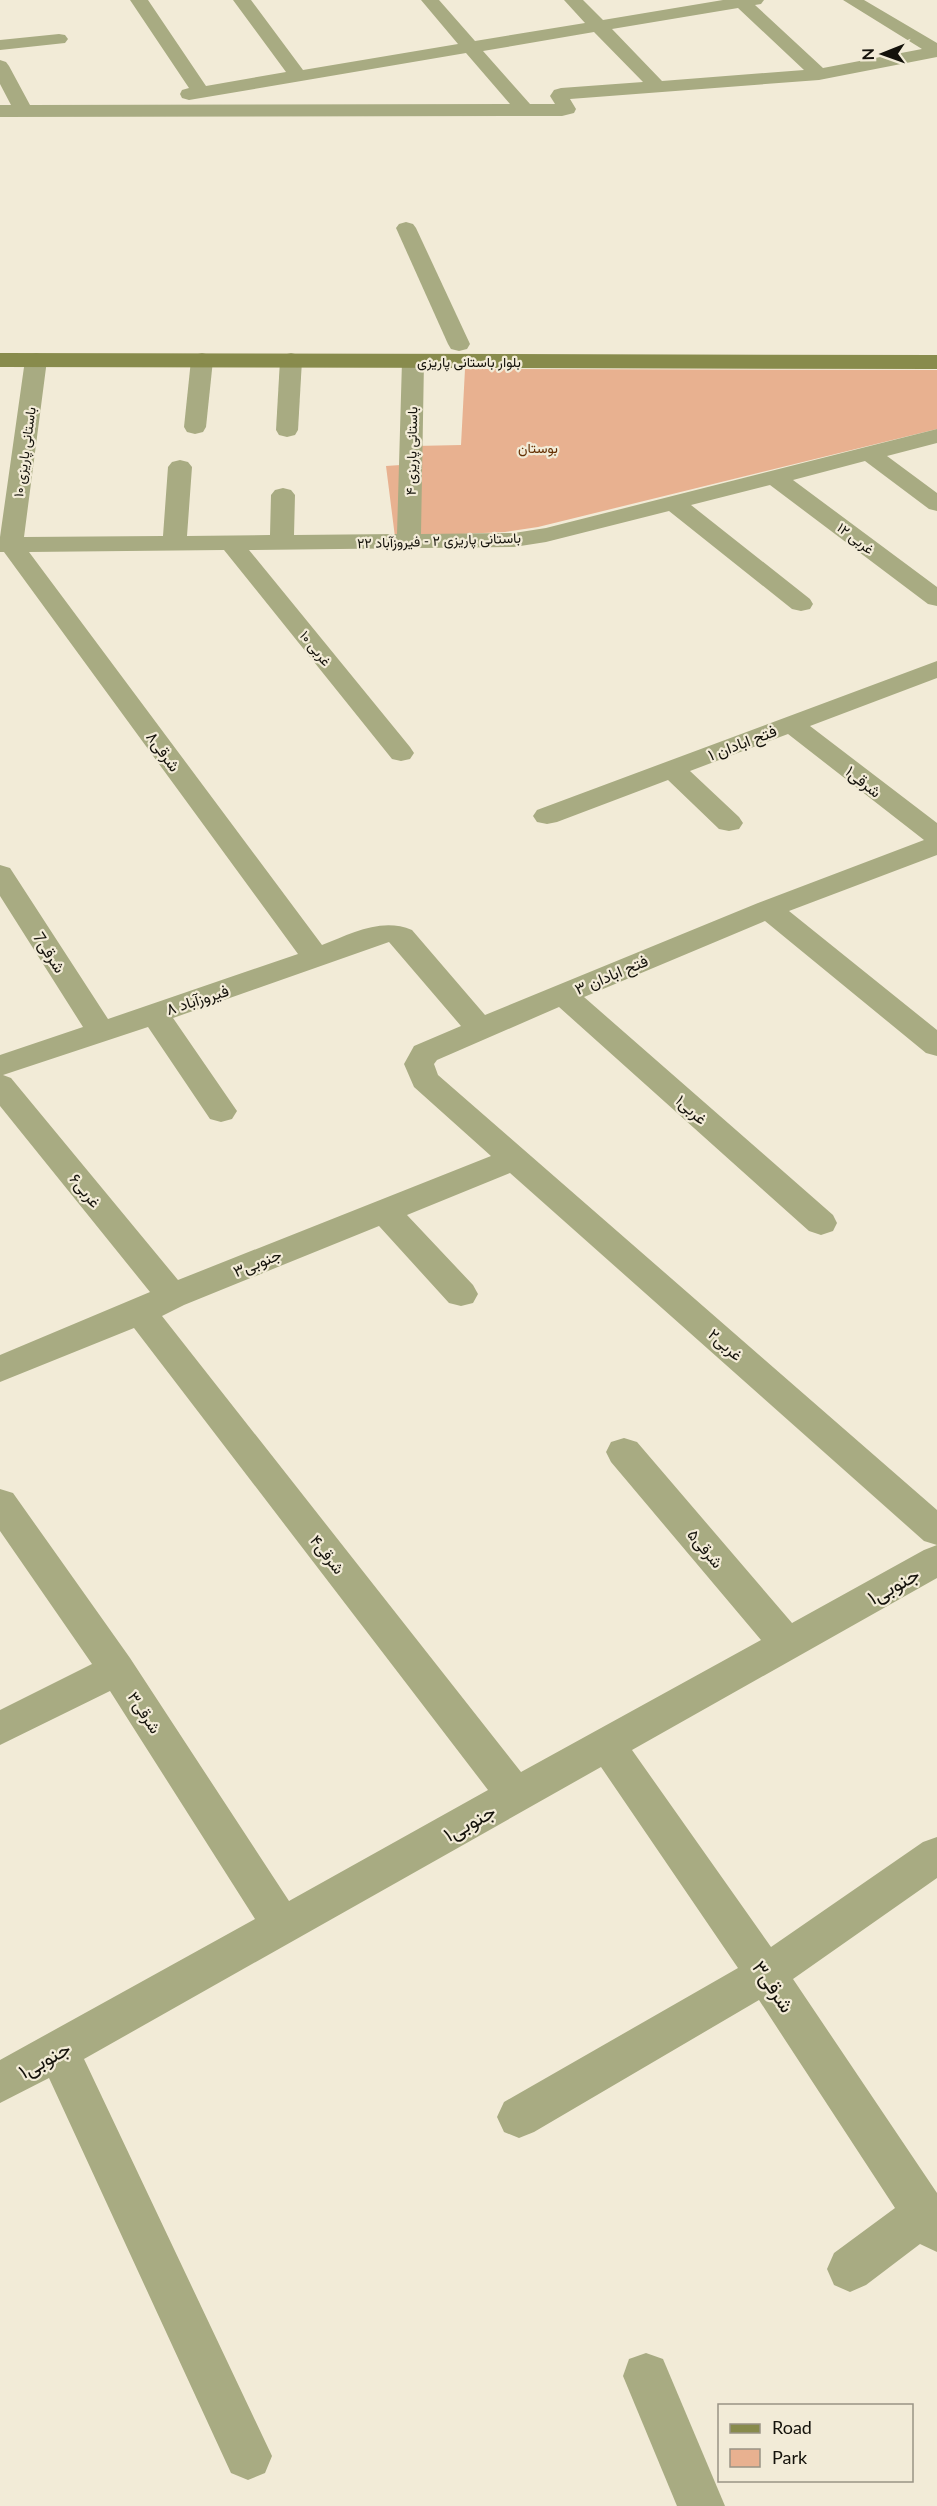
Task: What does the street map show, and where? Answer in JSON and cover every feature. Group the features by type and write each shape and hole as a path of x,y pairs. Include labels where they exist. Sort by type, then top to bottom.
{"main road":[{"name":"بلوار باستانی پاریزی","path":"0,344 937,344"},
{"name":"بلوار باستانی پاریزی","path":"0,360 937,362"}],"street":[{"path":"140,0 201,92"},
{"path":"242,0 298,76"},
{"path":"430,0 525,110"},
{"path":"573,0 658,87"},
{"path":"852,0 937,52"},
{"path":"92,109 745,1 819,74"},
{"path":"0,45 59,39"},
{"path":"0,111 567,109 559,96 561,94 819,74 937,52"},
{"path":"0,66 23,110"},
{"path":"406,228 459,344"},
{"name":"باستانی پاریزی ۱۰","path":"6,545 36,360"},
{"path":"195,427 202,360"},
{"path":"287,430 291,360"},
{"name":"باستانی پاریزی ۴","path":"409,542 413,361"},
{"name":"باستانی پاریزی ۲ - فیروزآباد ۲۲","path":"6,545 514,540 546,535 937,436"},
{"path":"869,453 937,504"},
{"path":"174,544 180,467"},
{"name":"غربی ۱۲","path":"774,477 937,599"},
{"path":"282,543 283,495"},
{"path":"673,503 801,604"},
{"name":"غربی ۱۰","path":"231,543 401,753"},
{"name":"شرقی۸","path":"6,545 316,958"},
{"name":"فتح ابادان ۱","path":"547,816 937,669"},
{"path":"912,678 937,696"},
{"name":"شرقی۱","path":"791,724 937,837"},
{"path":"672,769 729,823"},
{"name":"فتح ابادان ۳","path":"516,1158 425,1080 419,1064 425,1053 768,909 937,845"},
{"name":"شرقی7","path":"0,874 100,1030"},
{"path":"768,909 937,1046"},
{"name":"فیروزآباد ۸","path":"0,1066 381,934 393,933 402,937 480,1029"},
{"name":"غربی۱","path":"563,995 821,1223"},
{"path":"154,1013 220,1111"},
{"name":"غربی۶","path":"0,1085 172,1296"},
{"name":"جنوبی۳","path":"0,1369 140,1312 172,1296 516,1158"},
{"name":"غربی۲","path":"516,1158 937,1531"},
{"path":"384,1211 461,1294"},
{"name":"شرقی۴","path":"140,1312 516,1796"},
{"name":"شرقی۵","path":"624,1452 787,1644"},
{"name":"شرقی۳","path":"0,1503 117,1669 282,1926"},
{"name":"جنوبی۱","path":"0,2083 937,1560"},
{"path":"0,1729 117,1669"},
{"name":"شرقی۳","path":"607,1745 766,1974 931,2222"},
{"path":"519,2117 766,1974 937,1855"},
{"path":"58,2051 248,2456"},
{"path":"850,2269 931,2222"},
{"path":"646,2376 701,2506"}],"green space":[{"name":"بوستان","path":"465,369 937,370 937,429 538,527 505,532 395,537 386,466 415,464 415,446 461,445"}]}
